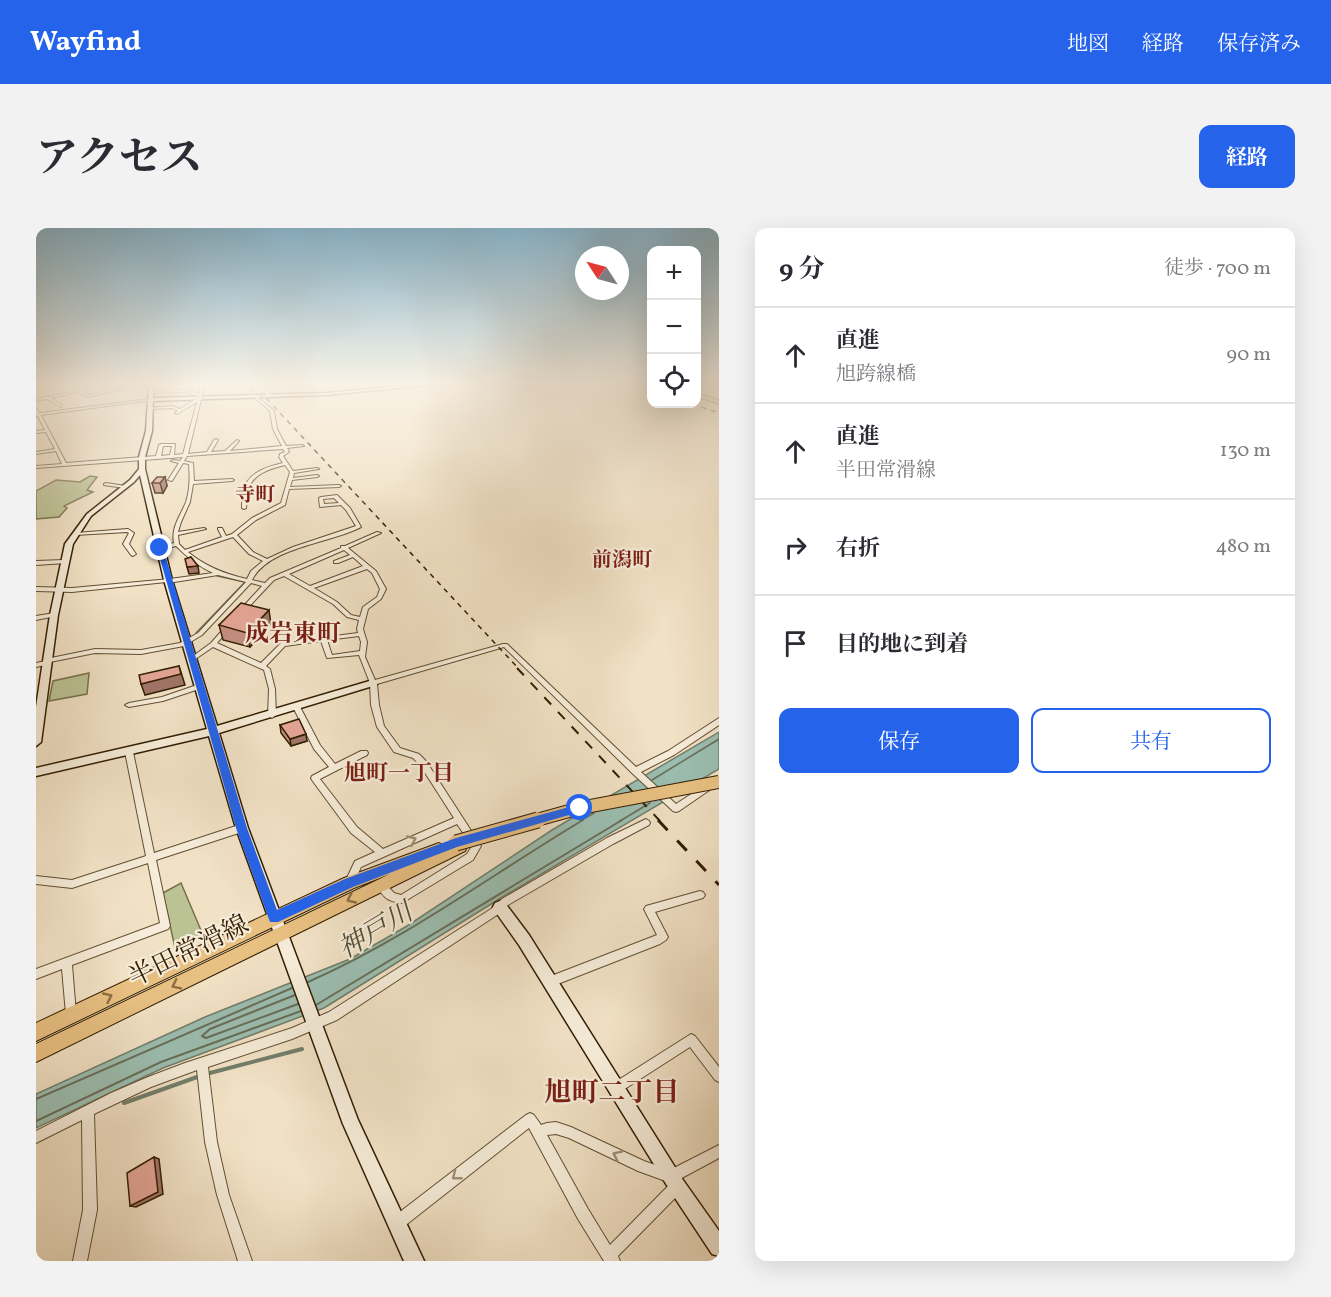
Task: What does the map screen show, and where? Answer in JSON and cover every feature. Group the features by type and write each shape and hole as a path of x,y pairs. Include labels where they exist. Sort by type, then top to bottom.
{"main road":[{"path":"458,845 568,817 719,783"},
{"name":"半田常滑線","path":"36,1032 349,883 458,845"},
{"name":"半田常滑線","path":"36,1053 381,885 458,845"}],"street":[{"path":"48,431 65,465"},
{"path":"148,431 141,469 168,580 242,828 351,1124 414,1261"},
{"path":"170,480 184,459 191,431"},
{"path":"184,552 234,536 254,519 283,504 292,472 280,455 287,452 276,431"},
{"path":"208,454 216,440"},
{"path":"226,452 237,441"},
{"path":"158,458 161,445 174,444 172,457"},
{"path":"36,467 65,465 141,469 208,454 302,446"},
{"path":"36,453 57,450"},
{"path":"36,742 38,702 48,662 54,615 64,562 75,534 90,515 125,487 141,469 158,458 172,457 191,463 191,483 188,500 179,518 177,544 184,552 216,574"},
{"path":"244,508 245,489 253,476 262,470 285,464"},
{"path":"292,472 317,469"},
{"path":"291,479 317,476"},
{"path":"191,483 232,480"},
{"path":"106,484 125,487"},
{"path":"288,488 339,486"},
{"path":"36,665 95,651 141,652 187,642 200,634 265,560 359,527 348,509 340,504"},
{"path":"176,534 204,529"},
{"path":"220,529 225,538"},
{"path":"75,534 128,530 132,533 126,544 133,554"},
{"path":"238,616 265,585 343,547 379,533"},
{"path":"234,536 251,553 265,560"},
{"path":"160,548 177,544"},
{"path":"343,547 378,578 383,589 379,598 366,608 362,619 362,653 365,668 373,683 375,705 381,727 398,750 416,756 423,763 477,846 470,857 402,899 391,897 381,885"},
{"path":"336,562 354,555"},
{"path":"36,563 64,562"},
{"path":"309,588 366,567"},
{"path":"36,589 128,586 216,574 265,585"},
{"path":"285,574 335,603 349,616 362,619"},
{"path":"36,618 54,615"},
{"path":"192,659 213,644 232,622"},
{"path":"262,666 283,644 362,634"},
{"path":"324,639 329,657 362,653"},
{"path":"213,644 267,669 270,677 272,715"},
{"path":"36,772 213,731 505,645 675,809 719,783"},
{"path":"129,705 163,699 200,686"},
{"path":"297,707 317,747 334,768"},
{"path":"635,771 671,753 719,721"},
{"path":"36,974 165,926 129,752"},
{"path":"363,753 315,778 354,830 382,853"},
{"path":"349,883 358,864 459,819"},
{"path":"36,1137 88,1112 103,1102 202,1072 333,1016 500,907 610,841 646,823"},
{"path":"36,880 72,884 242,828"},
{"path":"550,982 657,941 663,937 650,909 700,895"},
{"path":"500,907 550,982 674,1182 719,1247"},
{"path":"68,963 71,1014"},
{"path":"616,1088 691,1040 719,1076"},
{"path":"202,1072 211,1142 222,1195 245,1261"},
{"path":"80,1261 90,1210 88,1112"},
{"path":"397,1222 530,1119 540,1133 583,1214 611,1258 674,1182 719,1151"},
{"path":"540,1133 556,1128 571,1133 674,1182"}],"green space":[{"path":"90,476 97,477 87,490 93,492 64,506 67,508 59,517 36,519 36,491 56,480 80,482"},
{"path":"89,673 87,694 49,701 53,681"},
{"path":"181,883 203,935 175,948 163,893"}],"water":[{"path":"719,732 719,769 504,896 324,1008 163,1068 36,1128 36,1094 205,1017 350,959 407,926 552,830"}],"building":[{"path":"157,477 165,477 160,483 152,483"},
{"path":"191,557 198,566 187,567 185,559"},
{"path":"241,603 269,610 247,633 219,625"},
{"path":"179,666 181,674 141,684 139,675"},
{"path":"299,719 306,734 290,739 280,725"},
{"path":"154,1157 158,1192 130,1206 127,1173"}],"waterway":[{"path":"196,633 245,582 217,576"},
{"path":"206,1074 302,1049"},
{"path":"124,1103 200,1076"}],"railway":[{"path":"297,431 519,669"},
{"path":"517,668 660,821"},
{"path":"658,820 719,885"}],"district":[{"name":"寺町","path":"255,494"},
{"name":"前潟町","path":"622,559"},
{"name":"成岩東町","path":"293,633"},
{"name":"旭町一丁目","path":"399,772"},
{"name":"旭町二丁目","path":"612,1092"}],"route":[{"path":"160,548 242,828 274,918 349,883 456,843 580,808"}],"water label":[{"name":"神戸川","path":"375,930"}]}
